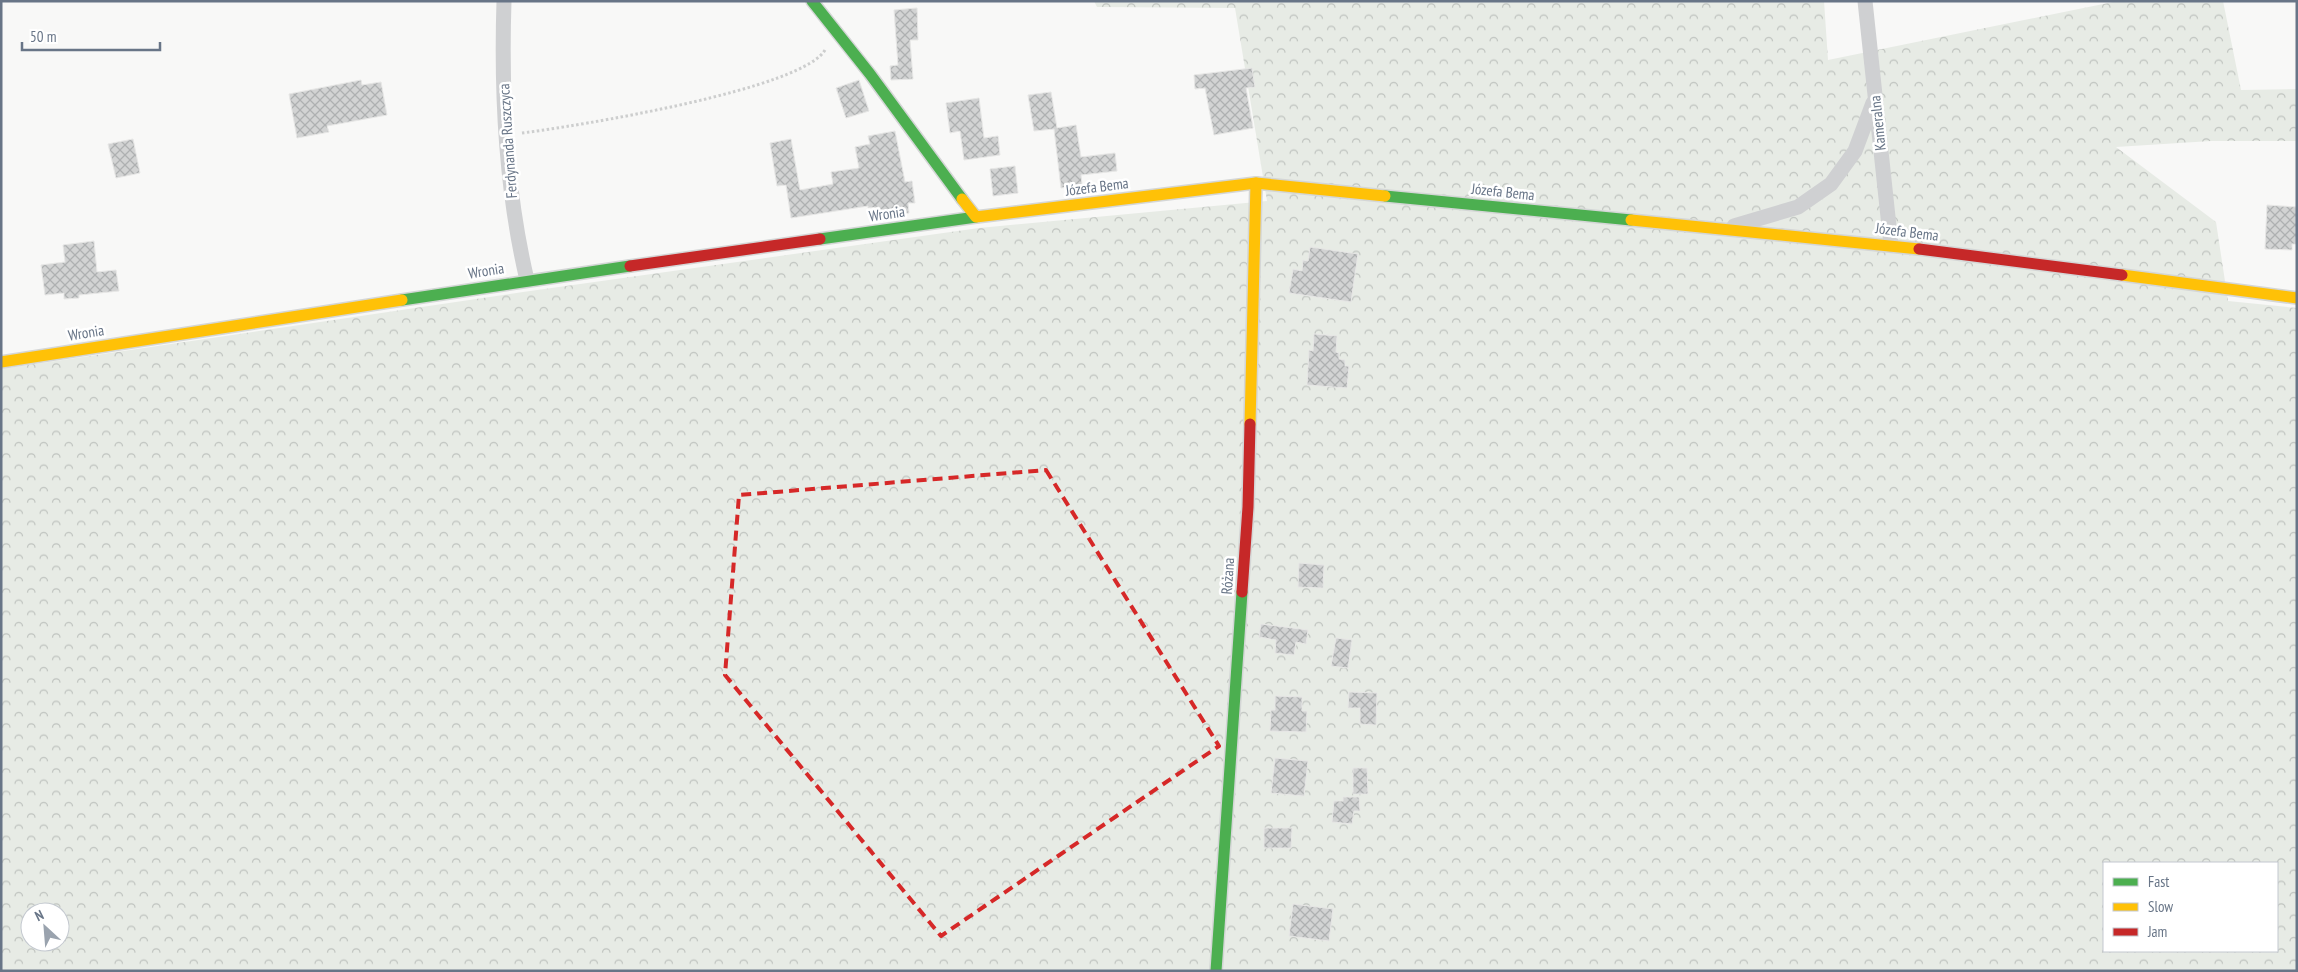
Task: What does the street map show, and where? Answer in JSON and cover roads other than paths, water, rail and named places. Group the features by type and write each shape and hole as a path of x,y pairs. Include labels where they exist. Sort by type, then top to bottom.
{"street":[{"name":"Ferdynanda Ruszczyca","path":"504,1 502,52 507,135 517,237 527,280"},
{"path":"812,1 870,74 976,217"},
{"name":"Kameralna","path":"1865,1 1891,245"},
{"path":"1725,229 1798,207 1831,184 1855,151 1875,97"},
{"name":"Józefa Bema","path":"976,217 1256,183 1891,245 2297,298"},
{"name":"Różana","path":"1216,971 1248,507 1256,183"},
{"name":"Wronia","path":"1,362 527,280 976,217"}]}
